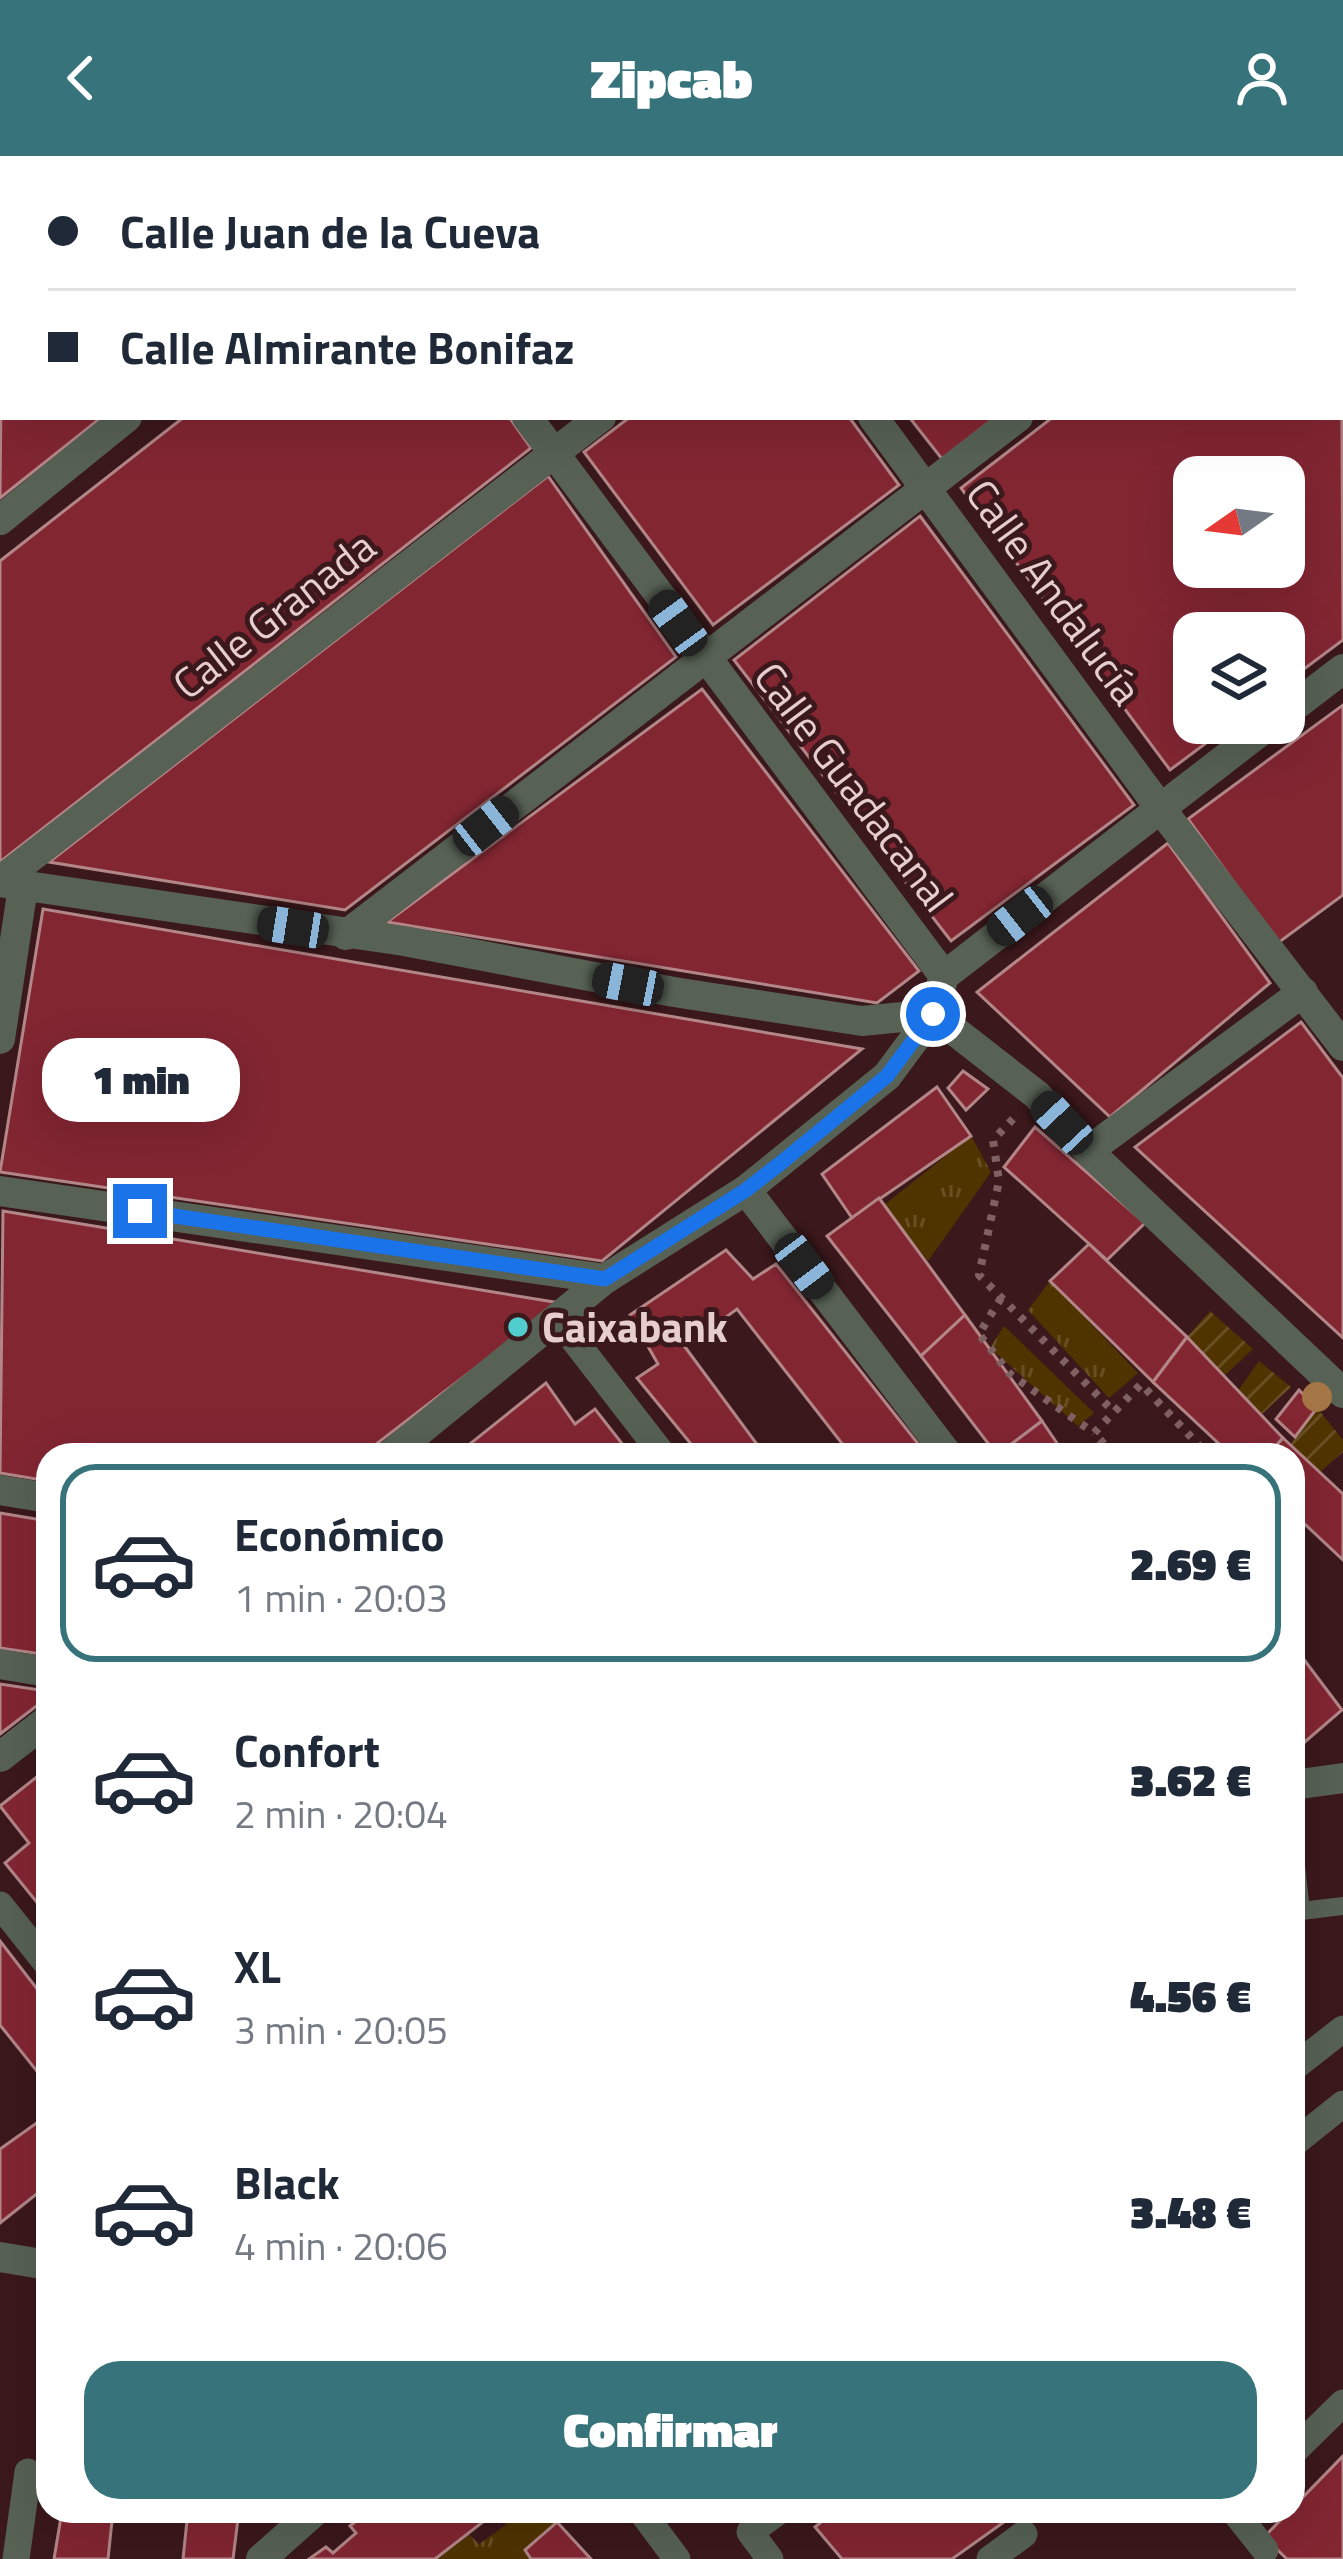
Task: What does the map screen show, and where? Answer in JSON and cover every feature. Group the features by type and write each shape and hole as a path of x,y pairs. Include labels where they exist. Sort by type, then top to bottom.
{"street":[{"path":"0,520 123,420"},
{"name":"Calle Guadacanal","path":"528,420 944,976"},
{"name":"Calle Granada","path":"8,883 597,420"},
{"name":"Calle Andalucía","path":"875,420 1160,808 1343,1046"},
{"path":"346,935 1014,420"},
{"path":"1305,697 1343,669"},
{"path":"405,1443 605,1279 746,1190 887,1076 933,1014 944,976 1244,744"},
{"path":"0,1039 8,883 404,941 674,992 862,1021 933,1014 1037,1095 1088,1151 1340,1385"},
{"path":"1088,1151 1304,992"},
{"path":"746,1190 939,1443"},
{"path":"0,1191 605,1279"},
{"path":"557,1318 654,1443"},
{"path":"0,1490 36,1496"},
{"path":"0,1664 36,1670"},
{"path":"0,1757 36,1729"},
{"path":"1305,1783 1343,1778"},
{"path":"0,1905 36,1950"},
{"path":"1305,2059 1343,2029"},
{"path":"1305,2126 1343,2104"},
{"path":"0,2257 36,2264"},
{"path":"1305,2440 1343,2403"},
{"path":"16,2559 28,2472"},
{"path":"261,2559 302,2523"},
{"path":"650,2523 677,2559"},
{"path":"762,2523 750,2532 770,2559"},
{"path":"1244,2523 1265,2550"},
{"path":"990,2559 1024,2534"}],"lane":[{"path":"1305,1913 1343,1906"}],"path":[{"path":"1037,1095 993,1140 999,1181 980,1275 1114,1412"},
{"path":"1001,1298 979,1334 1010,1374 1103,1443"},
{"path":"1094,1433 1141,1384 1197,1443"}],"green space":[{"path":"971,1136 991,1172 928,1261 884,1205"},
{"path":"1050,1281 1138,1373 1109,1398 1028,1310"},
{"path":"1210,1311 1253,1349 1224,1376 1187,1337"},
{"path":"1004,1326 1094,1413 1078,1426 990,1348"},
{"path":"1259,1361 1291,1387 1261,1415 1238,1391"},
{"path":"1317,1408 1343,1440 1343,1452 1320,1472 1305,1458 1305,1443 1291,1443"},
{"path":"556,2523 525,2550 531,2559 435,2559 468,2533 479,2544 506,2525"}],"building":[{"path":"1,420 98,420 0,498"},
{"path":"180,420 511,420 531,448 0,862 0,561"},
{"path":"626,420 851,420 899,485 713,625 584,452"},
{"path":"911,420 992,420 942,459"},
{"path":"1049,420 1342,420 1343,640 1305,668 1305,612 1173,612 1173,744 1205,744 1170,770 961,488"},
{"path":"548,476 676,657 345,910 49,862"},
{"path":"920,516 1134,805 951,941 734,660"},
{"path":"702,689 919,971 877,1003 387,922"},
{"path":"1343,705 1343,895 1278,943 1188,819 1290,744 1305,744 1305,733"},
{"path":"1168,843 1270,983 1110,1117 977,992"},
{"path":"43,909 862,1049 602,1261 0,1172"},
{"path":"1301,1022 1343,1078 1343,1338 1135,1147"},
{"path":"963,1071 988,1089 966,1110 948,1088"},
{"path":"937,1087 971,1136 852,1218 822,1174"},
{"path":"1035,1127 1145,1223 1107,1260 1004,1167"},
{"path":"879,1198 965,1315 921,1356 827,1236"},
{"path":"3,1211 560,1303 378,1443 36,1443 36,1479 0,1473"},
{"path":"1089,1244 1187,1337 1153,1382 1050,1281"},
{"path":"726,1250 753,1279 776,1264 918,1443 842,1443 737,1309 685,1347 756,1443 690,1443 637,1378 658,1364 630,1315"},
{"path":"965,1315 1042,1421 1013,1443 988,1443 921,1356"},
{"path":"1187,1337 1283,1438 1279,1443 1218,1443 1153,1382"},
{"path":"546,1383 575,1424 595,1409 622,1443 471,1443"},
{"path":"1299,1390 1317,1408 1295,1437 1276,1419"},
{"path":"1042,1421 1057,1443 1013,1443"},
{"path":"1305,1459 1343,1494 1343,1560 1305,1524"},
{"path":"0,1513 36,1519 36,1653 0,1648"},
{"path":"1305,1661 1342,1710 1305,1742"},
{"path":"0,1684 36,1689 36,1706 0,1734"},
{"path":"36,1778 36,1901 5,1863 29,1843 0,1806"},
{"path":"0,1941 36,1988 36,2070 0,2025"},
{"path":"36,2124 36,2194 0,2223 0,2149"},
{"path":"1343,2456 1343,2559 1287,2559 1264,2537 1278,2523 1305,2523 1305,2495"},
{"path":"60,2523 112,2523 108,2559 54,2559"},
{"path":"187,2523 238,2523 233,2559 183,2559"},
{"path":"482,2523 435,2559 309,2559 326,2547 333,2553 356,2533 350,2526"},
{"path":"558,2523 591,2559 531,2559 525,2550"},
{"path":"820,2523 1003,2523 952,2559 842,2559 815,2527"}],"place":[{"name":"Caixabank","path":"518,1327"}],"route":[{"path":"140,1211 605,1279 782,1162 887,1076 933,1014"}]}
